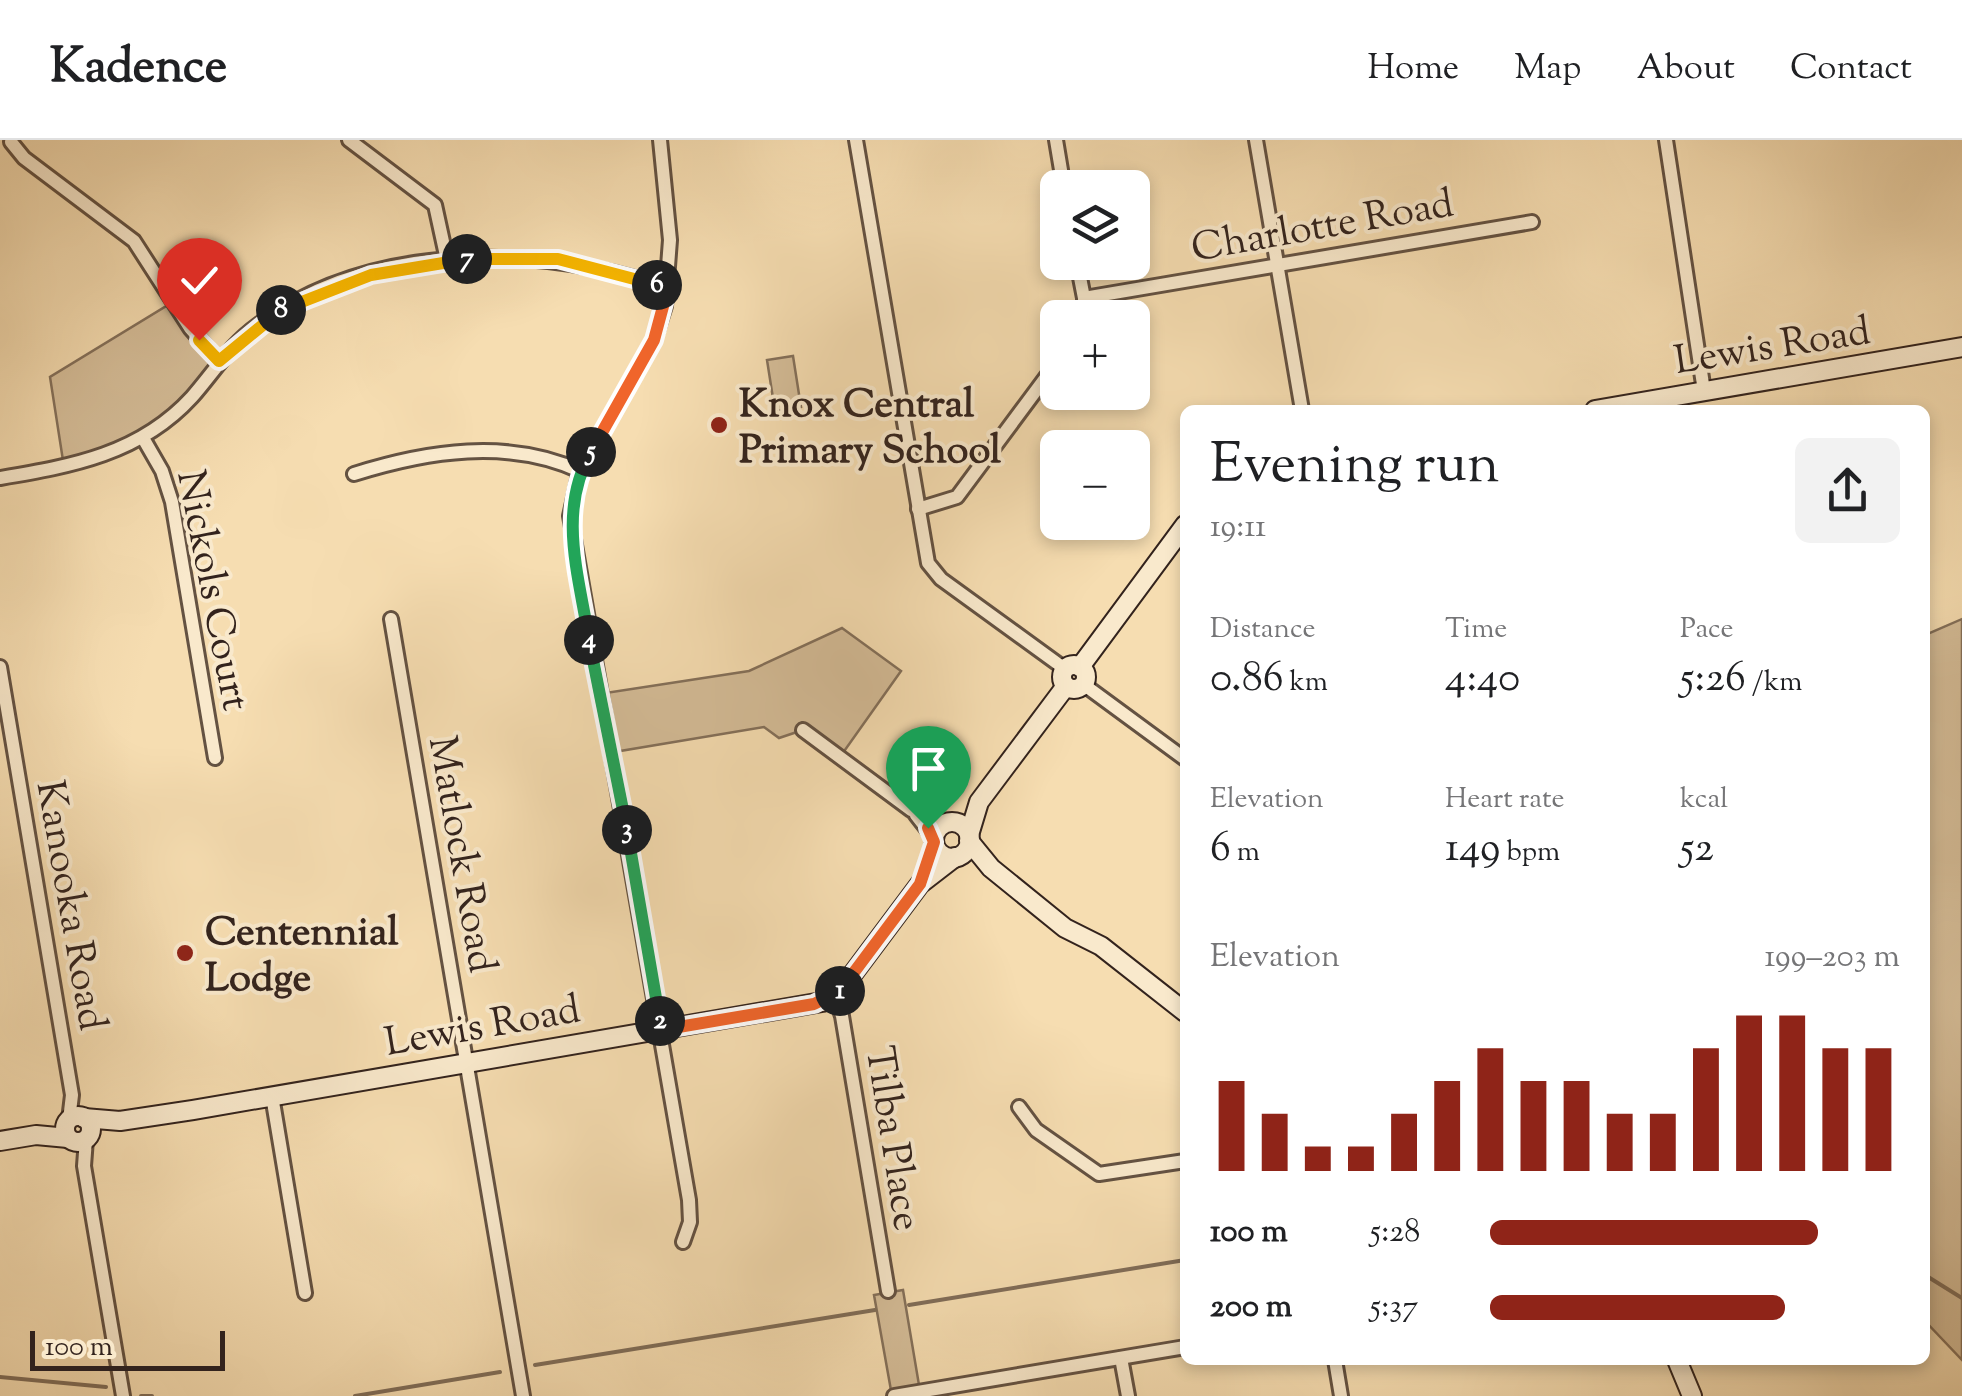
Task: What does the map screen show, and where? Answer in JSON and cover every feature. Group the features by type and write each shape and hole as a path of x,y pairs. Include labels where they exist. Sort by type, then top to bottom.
{"street":[{"path":"349,140 434,205 447,260"},
{"path":"660,140 670,240 668,288 654,340 580,472 571,503 573,540 598,690 616,761 690,1200 690,1222 683,1242"},
{"path":"856,140 930,569 1180,755"},
{"path":"1056,140 1061,170"},
{"path":"1256,140 1301,405"},
{"path":"1666,140 1704,392"},
{"path":"11,142 24,158 134,242 190,328 219,361"},
{"name":"Charlotte Road","path":"1084,298 1532,222"},
{"path":"0,478 89,461 143,438 177,412 219,361 258,325 304,298 371,275 447,260 558,259 597,266 668,288"},
{"path":"1081,280 1084,298"},
{"name":"Lewis Road","path":"1625,405 1962,348"},
{"path":"918,509 956,497 1040,385"},
{"name":"Nickols Court","path":"143,438 162,471 172,502 215,758"},
{"path":"354,474 408,458 480,451 543,458 580,472"},
{"path":"834,996 920,884 963,847 980,802 1180,532"},
{"name":"Matlock Road","path":"392,619 523,1396"},
{"name":"Kanooka Road","path":"0,668 77,1129"},
{"path":"803,730 941,831 944,856 963,847"},
{"path":"920,884 941,831 980,802"},
{"path":"941,831 959,824 963,847 1071,932 1101,946 1180,1008"},
{"name":"Lewis Road","path":"0,1142 814,1004 834,996"},
{"name":"Tilba Place","path":"834,996 842,1016 888,1291"},
{"path":"272,1096 305,1293"},
{"path":"1019,1108 1036,1130 1099,1174 1180,1161"},
{"path":"77,1129 123,1396"},
{"path":"902,1395 1180,1348"},
{"path":"1121,1358 1128,1396"},
{"path":"1336,1365 1341,1396"},
{"path":"1679,1365 1692,1396"}],"shaded area":[{"path":"173,302 219,361 164,423 64,467 50,377"},
{"path":"793,356 801,407 775,411 767,360"},
{"path":"1962,619 1962,1360 1930,1326 1930,633"},
{"path":"842,628 901,671 840,757 803,730 779,738 764,727 614,752 599,694 749,671"},
{"path":"903,1290 920,1391 892,1396 874,1295"}],"waterway":[{"path":"909,1305 1180,1261"},
{"path":"1930,1278 1962,1298"},
{"path":"535,1365 875,1310"},
{"path":"355,1396 500,1372"},
{"path":"0,1377 106,1387"},
{"path":"141,1396 152,1396"}],"place":[{"name":"Knox Central Primary School","path":"719,425"},
{"name":"Centennial Lodge","path":"185,953"}],"route":[{"path":"199,340 219,361 258,325 304,298 371,275 447,260 558,259 597,266 668,288 654,340 580,472 570,516 595,677 616,761 661,1030 814,1004 838,994 920,884 934,842 928,828"}]}
